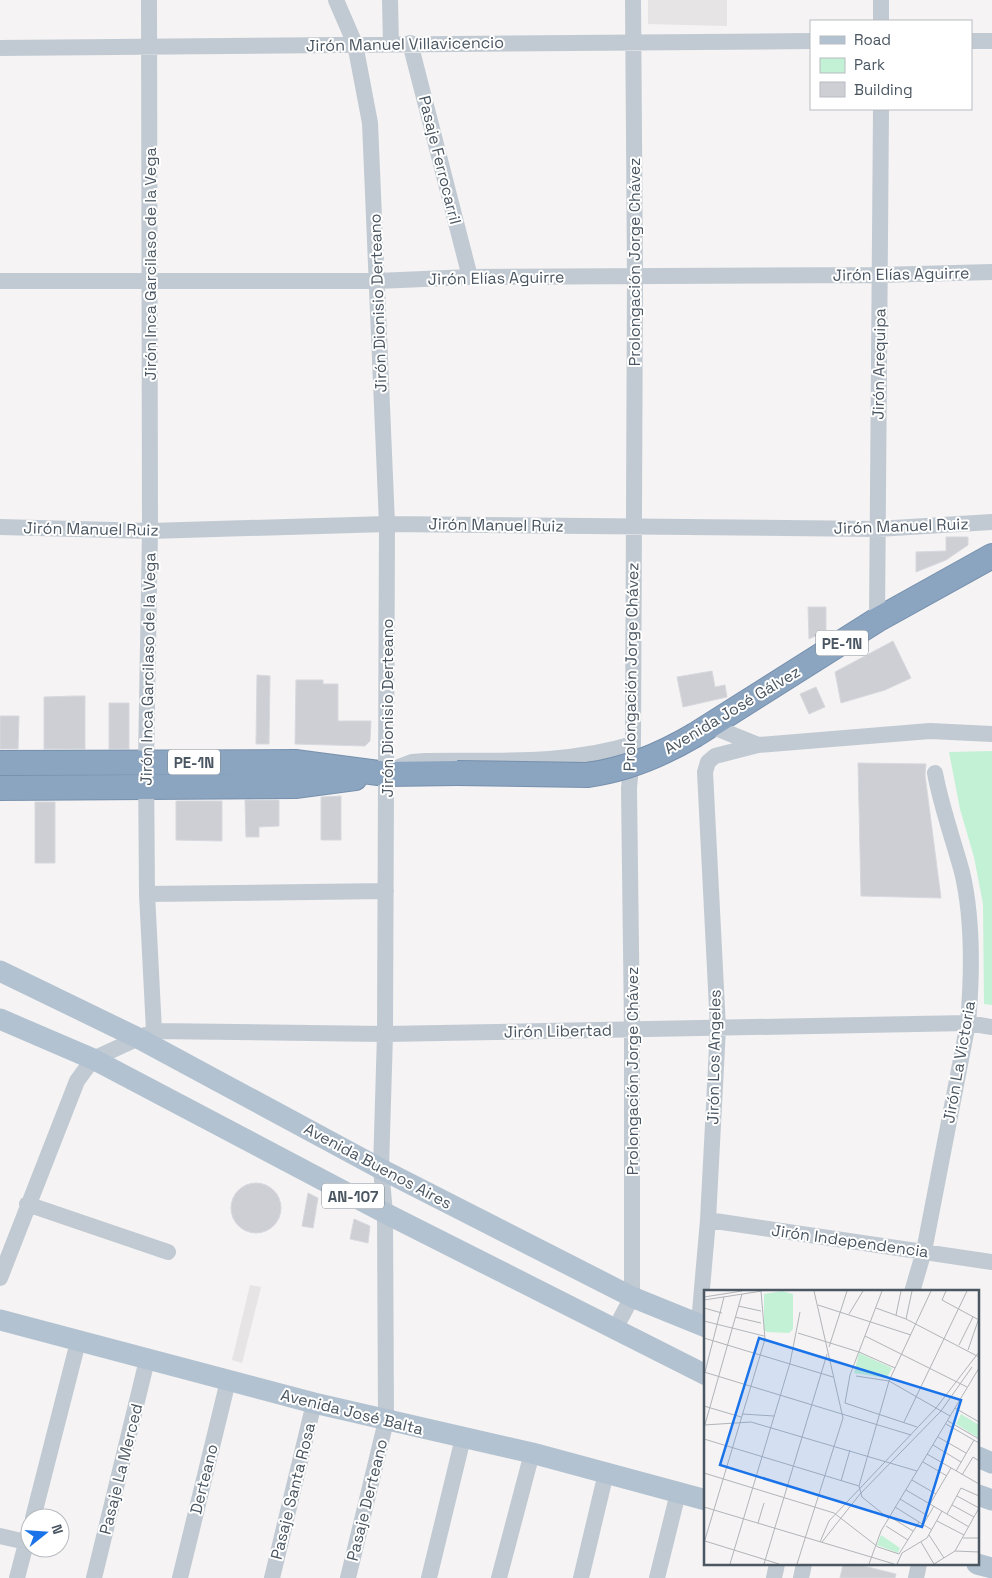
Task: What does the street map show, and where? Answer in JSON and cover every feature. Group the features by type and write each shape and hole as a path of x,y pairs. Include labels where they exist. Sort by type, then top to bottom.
{"highway":[{"name":"Avenida José Gálvez","path":"0,788 295,786 389,774 586,775 606,772 658,755 703,730 877,620 992,556"},
{"name":"Avenida José Gálvez","path":"0,763 295,762 389,774"}],"main road":[{"name":"Avenida Buenos Aires","path":"0,971 146,1035 382,1169 632,1297 702,1325"},
{"name":"AN-107","path":"0,1019 93,1059 385,1213 704,1374"},
{"name":"Avenida José Balta","path":"0,1320 314,1403 532,1453 704,1499"},
{"path":"980,1458 992,1463"},
{"path":"980,1496 992,1500"}],"street":[{"name":"Jirón Inca Garcilaso de la Vega","path":"146,1035 146,762 150,531 151,281 150,0"},
{"name":"Jirón Dionisio Derteano","path":"336,0 356,44 370,123 387,524 389,774 382,1169 385,1213 386,1421"},
{"path":"390,0 391,44"},
{"name":"Prolongación Jorge Chávez","path":"615,1329 632,1297 632,1030 629,788 633,744 635,277 633,0"},
{"path":"881,0 881,20"},
{"name":"Jirón Manuel Villavicencio","path":"0,48 810,41"},
{"path":"972,41 992,42"},
{"name":"Pasaje Ferrocarril","path":"410,44 470,277"},
{"name":"Jirón Arequipa","path":"877,620 881,110"},
{"name":"Jirón Elías Aguirre","path":"0,281 377,281 470,277 880,275 992,272"},
{"name":"Jirón Manuel Ruiz","path":"0,528 150,531 387,524 877,529 992,522"},
{"path":"703,730 758,745 930,732 992,734"},
{"path":"389,774 400,766 412,762 573,758 607,752 633,744"},
{"name":"Jirón Los Angeles","path":"702,1325 718,1028 705,772 708,762 715,756 758,745"},
{"name":"Jirón La Victoria","path":"913,1290 924,1251 968,1023 971,993 967,902 962,873 935,773"},
{"path":"147,894 386,891"},
{"name":"Jirón Libertad","path":"146,1035 385,1034 968,1023 992,1027"},
{"path":"0,1278 27,1204 77,1081 93,1059 146,1035"},
{"path":"27,1204 168,1252"},
{"name":"Jirón Independencia","path":"708,1220 992,1262"},
{"path":"36,1508 78,1342"},
{"name":"Pasaje La Merced","path":"94,1578 147,1360"},
{"name":"Derteano","path":"180,1578 228,1381"},
{"name":"Pasaje Santa Rosa","path":"272,1578 314,1403"},
{"name":"Pasaje Derteano","path":"348,1578 386,1421"},
{"path":"429,1578 463,1438"},
{"path":"499,1578 532,1453"},
{"path":"581,1578 606,1473"},
{"path":"657,1578 678,1492"},
{"path":"0,1536 20,1535"},
{"path":"17,1578 22,1558"}],"shaded area":[{"path":"648,0 727,0 727,26 648,24"},
{"path":"250,1285 261,1287 242,1363 232,1360"}],"green space":[{"path":"992,751 992,1005 984,1004 983,904 974,857 960,809 949,752"}],"building":[{"path":"946,537 968,537 968,545 946,560 916,572 916,552 946,551"},
{"path":"808,607 826,607 826,631 809,639"},
{"path":"893,641 911,678 885,690 841,703 835,672"},
{"path":"712,671 715,687 725,685 727,697 683,707 677,677"},
{"path":"257,675 270,676 269,744 256,744"},
{"path":"296,680 323,680 323,684 338,684 338,721 371,721 370,741 365,746 295,744"},
{"path":"816,687 825,707 809,714 800,694"},
{"path":"85,696 85,749 44,749 44,697"},
{"path":"109,703 129,703 129,749 109,749"},
{"path":"0,716 19,716 18,749 0,749"},
{"path":"858,763 926,764 925,775 941,898 861,896"},
{"path":"341,796 341,840 321,840 321,797"},
{"path":"245,800 279,800 279,826 259,827 259,837 246,837"},
{"path":"176,801 222,801 222,841 176,840"},
{"path":"35,802 55,802 55,863 35,863"},
{"path":"256,1183 265,1185 276,1194 281,1208 279,1217 270,1228 256,1233 247,1231 236,1222 231,1208 233,1199 242,1188"},
{"path":"308,1193 318,1198 313,1228 302,1226"},
{"path":"354,1219 370,1226 368,1243 350,1239"},
{"path":"843,1566 864,1566 896,1574 895,1578 840,1578"}]}
